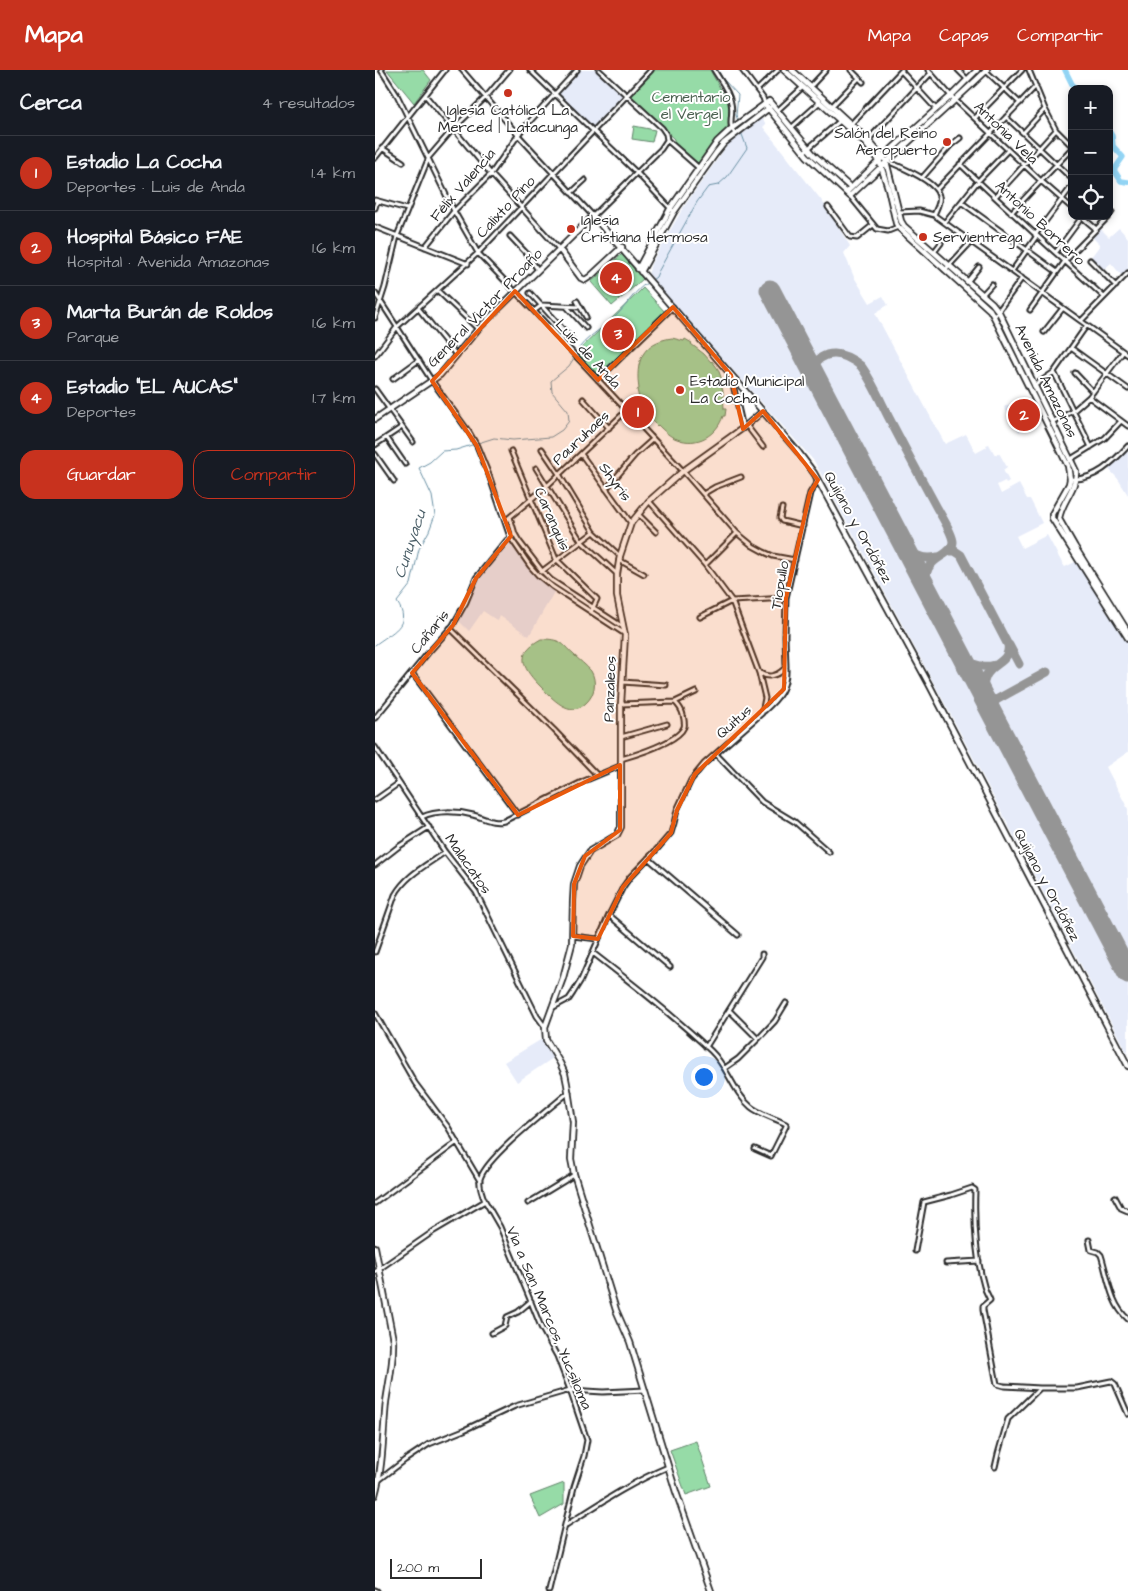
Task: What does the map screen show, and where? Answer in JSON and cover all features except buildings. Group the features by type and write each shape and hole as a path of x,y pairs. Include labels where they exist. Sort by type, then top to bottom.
{"street":[{"name":"Luis de Anda","path":"381,70 409,116 454,211 478,254 534,310 683,471 737,533 764,552 773,556 795,560"},
{"path":"375,158 445,70"},
{"name":"Quijano y Ordóñez","path":"462,70 518,135 622,248 804,459 818,480 929,684 1128,1066"},
{"path":"375,318 385,287 397,236 429,157 509,70"},
{"path":"530,70 637,173 672,210"},
{"name":"Félix Valencia","path":"425,247 454,211 491,174 518,135 577,70"},
{"path":"599,70 665,131 667,140 700,170"},
{"name":"Calixto Pino","path":"375,356 397,327 478,254 651,70"},
{"path":"714,70 731,102 736,133"},
{"path":"743,70 803,152 848,194 873,225 877,229 884,231 892,231 898,227"},
{"path":"757,90 778,70"},
{"name":"Avenida Amazonas","path":"784,70 883,160 898,227 967,282 999,312 1076,470 1073,479"},
{"name":"Avenida Amazonas","path":"792,70 868,140 883,160 901,221 990,310 1073,479"},
{"path":"810,87 826,70"},
{"path":"851,70 863,82"},
{"path":"851,124 901,70 936,110"},
{"path":"958,70 967,80"},
{"path":"848,194 977,70"},
{"path":"848,194 851,188 956,100 986,70 1020,103"},
{"path":"975,118 1022,70"},
{"path":"1029,70 1056,130 1068,143"},
{"path":"868,140 930,72"},
{"name":"Antonia Vela","path":"930,72 951,96 1024,166 1068,205"},
{"path":"832,106 859,78"},
{"path":"937,189 1036,86"},
{"path":"775,113 803,87"},
{"path":"425,95 581,278 585,280 591,276 622,248"},
{"path":"791,128 820,102"},
{"path":"640,271 645,258 672,210 717,142 743,120 768,104"},
{"path":"700,170 768,104"},
{"path":"1023,133 1045,109"},
{"path":"775,113 808,148 851,188"},
{"path":"1006,117 1068,176"},
{"path":"803,152 840,120"},
{"path":"995,198 1056,130"},
{"path":"921,178 951,145 960,138"},
{"name":"General Victor Proaño","path":"375,419 432,381 443,371 478,329 661,149 667,140"},
{"path":"382,148 403,162"},
{"path":"945,222 978,182 1008,150"},
{"path":"1011,213 1068,152"},
{"path":"883,160 921,178 937,189 939,200 934,215"},
{"name":"Antonio Borrero","path":"960,164 1104,297"},
{"path":"571,193 585,180"},
{"path":"1012,271 1068,191"},
{"path":"375,208 376,201 407,209"},
{"path":"961,202 1057,272"},
{"path":"828,207 847,232 854,238 873,225"},
{"path":"640,271 672,210"},
{"path":"899,212 919,211 934,215 1128,355"},
{"path":"1056,252 1080,220"},
{"path":"1086,220 1096,229"},
{"path":"1029,310 1065,261 1105,220"},
{"path":"375,227 468,264"},
{"path":"510,236 526,253 538,270"},
{"path":"948,268 971,242"},
{"path":"933,252 941,243"},
{"path":"629,257 638,260 645,258"},
{"path":"1090,260 1116,286"},
{"path":"967,282 979,267"},
{"path":"1081,321 1128,274"},
{"path":"994,317 1022,278"},
{"path":"982,295 991,284"},
{"path":"438,291 478,329"},
{"path":"375,293 477,446 511,537 538,575 553,588 625,635"},
{"path":"530,293 571,340"},
{"path":"577,301 586,317"},
{"path":"534,310 542,305 580,307"},
{"path":"567,307 586,328"},
{"path":"598,380 673,307"},
{"path":"418,308 456,355"},
{"path":"1044,332 1063,308"},
{"path":"1029,388 1054,372 1087,326"},
{"path":"1071,348 1128,390"},
{"path":"1047,424 1073,411 1089,397 1123,352"},
{"path":"393,378 419,360"},
{"path":"1054,372 1091,447"},
{"path":"1075,373 1093,392"},
{"path":"731,375 745,427 763,447"},
{"path":"375,389 413,442"},
{"path":"737,401 748,395"},
{"path":"1089,397 1128,426"},
{"path":"583,399 609,428"},
{"name":"Pauruhaes","path":"505,521 547,486 626,411"},
{"name":"Panzaleos","path":"545,1027 563,978 572,944 574,884 580,866 590,851 617,835 621,827 621,704 625,635 617,596 617,574 619,558 631,523 649,501 683,471 745,427 763,411"},
{"path":"1071,459 1105,438 1121,421"},
{"path":"375,445 402,427"},
{"path":"387,438 405,464"},
{"path":"606,489 635,455 653,439"},
{"path":"1128,446 1107,467 1095,474 1073,479 1055,509 1052,518 1128,632"},
{"path":"542,449 594,532 619,558 644,574"},
{"name":"Caranquis","path":"511,451 557,559 597,599 593,608"},
{"path":"375,454 393,480"},
{"name":"Shyris","path":"581,454 631,523"},
{"path":"536,468 581,541 617,574"},
{"path":"703,494 741,477"},
{"path":"1073,479 1075,485 1061,511 1059,519 1128,638"},
{"name":"Tiopullo","path":"762,713 784,689 787,679 785,636 787,598 810,493 818,480"},
{"name":"Quitus","path":"552,1008 569,999 573,993 623,887 671,833 675,824 677,810 691,780 704,764 762,713 765,698 759,673 732,602 705,566 649,501"},
{"path":"782,508 780,518 782,522 803,526"},
{"path":"1055,509 1061,511"},
{"path":"638,513 656,532"},
{"path":"510,517 515,534 542,571 551,580 624,628"},
{"path":"538,575 594,532"},
{"path":"705,566 737,533"},
{"name":"Cañaris","path":"375,718 450,628 463,607 476,578 515,534"},
{"path":"700,617 732,602 787,598"},
{"path":"591,612 593,608"},
{"path":"1123,624 1128,621"},
{"path":"450,628 597,775"},
{"path":"759,673 764,676 779,674 786,667"},
{"path":"411,673 518,815"},
{"path":"622,682 666,685"},
{"path":"621,704 675,702 696,692"},
{"path":"621,759 647,752 667,742 682,730 684,726 683,714 675,702"},
{"path":"621,737 667,724"},
{"name":"Malacatos","path":"375,747 445,852 477,892 537,1016 545,1027"},
{"path":"716,754 762,802 795,822 829,852"},
{"path":"422,817 436,813 457,812 497,822 518,815 597,775 620,766"},
{"path":"375,800 399,783"},
{"path":"375,865 429,827"},
{"path":"375,952 400,886 445,852"},
{"path":"648,858 738,935"},
{"path":"609,915 670,967"},
{"path":"573,936 598,939"},
{"path":"593,953 652,999 712,1052 725,1068 743,1098 751,1106 787,1126 771,1156 755,1149"},
{"path":"705,1046 762,957 762,954"},
{"path":"725,1068 738,1059 775,1021 786,1003"},
{"path":"729,1010 758,1039"},
{"name":"Via a San Marcos, Yucsiloma","path":"375,1013 415,1083 448,1126 480,1181 485,1201 500,1228 541,1327 557,1356 587,1440 549,1591"},
{"path":"545,1027 546,1040 565,1074 569,1092 573,1122 571,1159 574,1175 616,1310 645,1390 668,1468 711,1591"},
{"path":"480,1181 484,1171 497,1154 569,1092"},
{"path":"375,1203 457,1142"},
{"path":"528,1203 574,1175"},
{"path":"915,1251 924,1202 972,1188 975,1190 975,1231 983,1286 990,1300 983,1306 983,1310 999,1385 1077,1388 1113,1381 1128,1414"},
{"path":"1115,1197 1121,1208 1128,1212"},
{"path":"375,1272 434,1230 485,1201"},
{"path":"1089,1240 1091,1250 1101,1255 1112,1295 1128,1319"},
{"path":"375,1247 393,1340 379,1480 375,1495"},
{"path":"946,1263 979,1260"},
{"path":"491,1333 505,1326 507,1317 518,1312 531,1301"},
{"path":"995,1468 1009,1419 1040,1388"},
{"path":"379,1480 429,1444 515,1406 570,1390 603,1392 645,1390"},
{"path":"566,1525 653,1473 668,1468"}],"highlighted area":[{"path":"515,291 598,380 673,307 731,375 743,429 763,411 818,480 810,493 786,598 784,689 695,774 677,810 671,833 623,887 598,939 573,936 574,884 585,856 620,830 620,765 518,815 412,673 453,625 476,578 511,536 477,446 432,381"}],"shaded area":[{"path":"580,70 597,70 624,95 594,128 557,94"},
{"path":"760,116 766,124 763,127 822,201 850,246 844,253 854,277 870,303 883,296 888,305 875,313 945,444 966,434 976,453 989,444 995,455 999,453 1007,467 1003,470 1009,481 997,485 1001,494 1019,484 1027,499 1030,499 1042,523 1016,536 1022,548 1047,535 1065,567 1077,561 1128,641 1128,752 1106,767 1128,809 1128,1055 950,713 814,461 648,275 651,264 683,208 731,140"},
{"path":"1100,228 1109,237 1119,228 1128,238 1128,270 1122,276 1111,263 1103,270 1091,257 1100,245 1092,237"},
{"path":"1016,401 1023,411 1035,406 1042,419 1019,432 1004,407"},
{"path":"1128,445 1128,495 1118,479 1107,467"},
{"path":"511,541 534,574 554,592 529,636 500,616 498,621 483,611 469,631 459,621 478,578"},
{"path":"542,1039 553,1058 517,1082 504,1062"}],"green space":[{"path":"387,70 423,70 431,80 414,103"},
{"name":"Cementario el Vergel","path":"653,70 710,70 729,104 728,128 719,135 697,165 674,143 674,139 628,97"},
{"path":"634,126 655,130 652,142 632,139"},
{"path":"622,254 643,279 612,306 591,282"},
{"path":"643,288 665,312 594,379 572,357"},
{"name":"Estadio Municipal La Cocha","path":"672,338 684,341 685,339 692,343 712,361 718,369 722,380 720,381 723,391 724,409 726,409 725,416 723,416 711,434 699,440 684,441 672,437 649,418 646,419 645,413 638,403 640,402 637,390 639,389 638,370 643,355 654,344"},
{"path":"541,639 560,642 591,671 594,679 593,692 589,700 580,707 568,708 556,701 535,681 526,668 524,656 527,650"},
{"path":"696,1441 711,1486 686,1495 670,1450"},
{"path":"564,1483 564,1504 540,1518 530,1496"}],"waterway":[{"name":"Cunuyacu","path":"718,70 723,79 738,95 736,115 738,121"},
{"path":"1065,70 1073,85"},
{"name":"Cunuyacu","path":"652,280 656,277 697,202 708,187 718,185 727,177 747,148 741,132"},
{"path":"1113,146 1123,157 1114,170 1121,181 1128,182"},
{"name":"Cunuyacu","path":"576,353 584,342 621,311 638,290 647,283"},
{"name":"Cunuyacu","path":"375,645 398,628 401,623 403,617 397,602 411,584 419,549 435,515 432,496 419,468 430,462 442,451 456,450 494,438 513,440 551,437 562,430 569,421 568,411 552,392 551,381 569,366 574,358"}],"taxiway":[{"path":"811,369 822,357 835,354 848,357 861,366 947,525 953,542 951,548 930,565 926,582 930,595"},
{"path":"901,540 912,553 926,558 938,557"},
{"path":"948,551 955,551 961,555 1008,645 1008,653 1005,658 985,678 983,688 985,701"},
{"path":"1009,645 1019,664"},
{"path":"959,651 970,662 980,666 995,665"},
{"path":"982,693 987,698 996,700 1047,672"},
{"path":"993,716 992,708 996,700"}],"runway":[{"path":"770,290 1128,973"}],"place":[{"name":"Iglesia Católica La Merced | Latacunga","path":"508,93"},
{"name":"Salón del Reino Aeropuerto","path":"947,142"},
{"name":"Iglesia Cristiana Hermosa","path":"571,229"},
{"name":"Servientrega","path":"923,237"},
{"name":"Estadio \"EL AUCAS\"","path":"616,278"},
{"name":"Marta Burán de Roldos","path":"618,334"},
{"name":"Estadio Municipal La Cocha","path":"680,390"},
{"name":"Estadio La Cocha","path":"638,412"},
{"name":"Hospital Básico FAE","path":"1024,415"}]}
